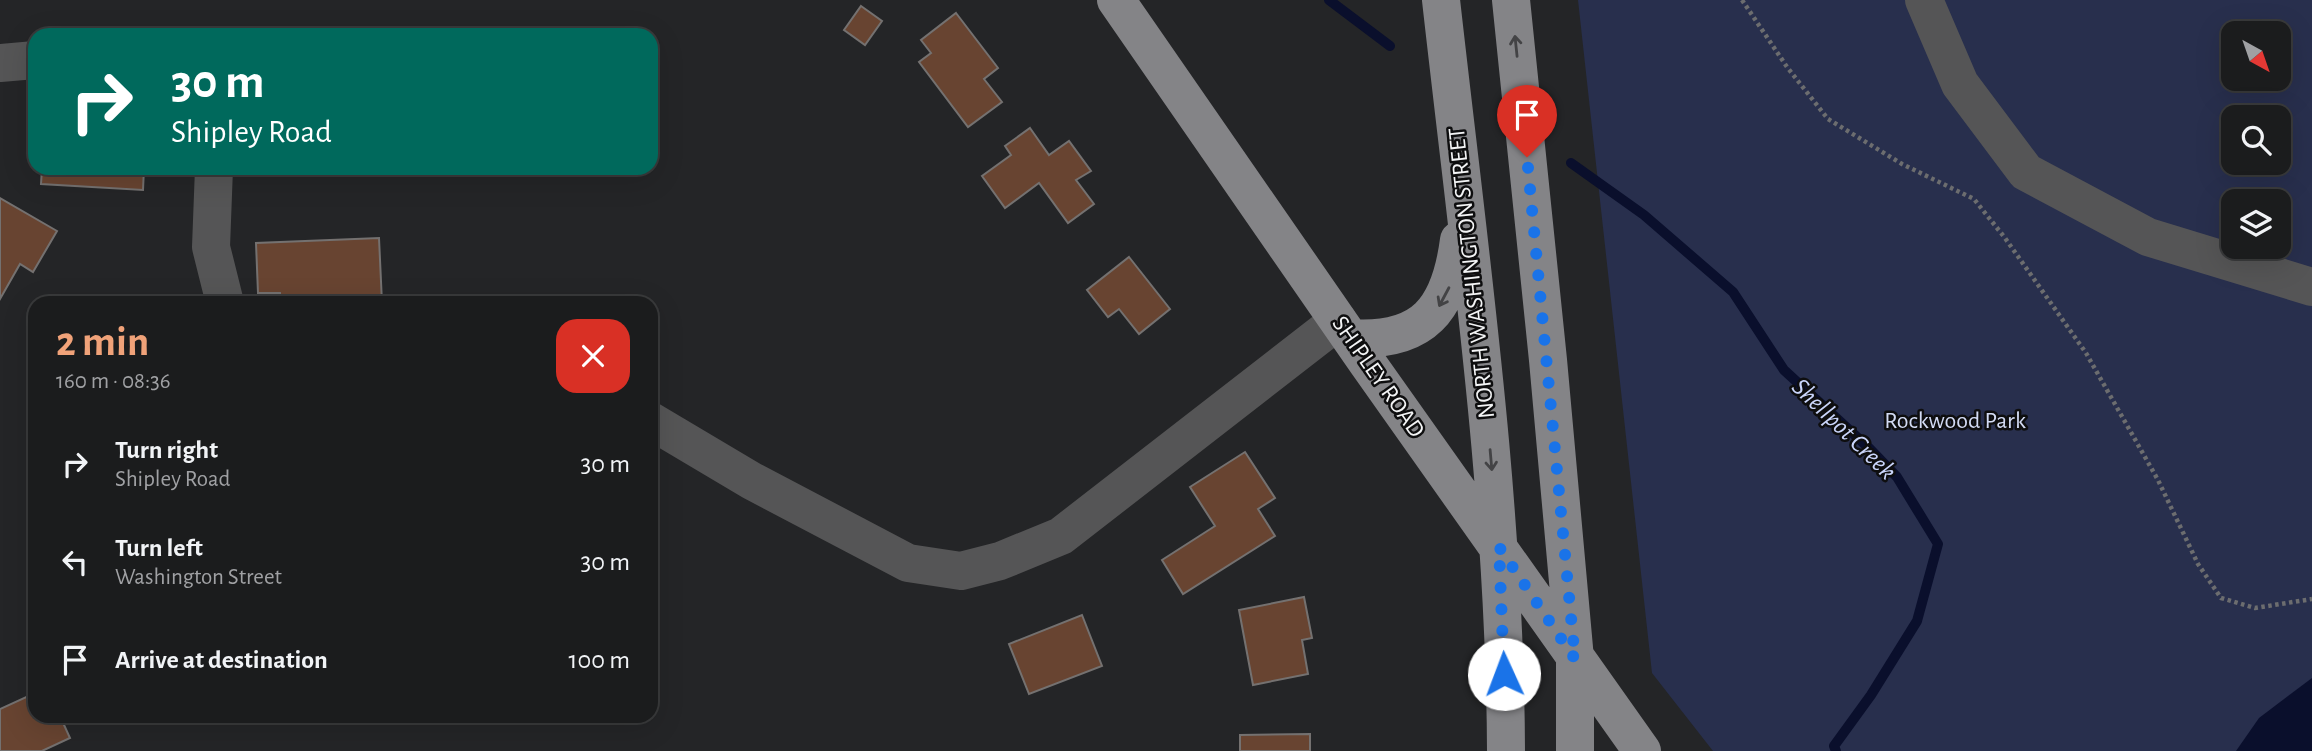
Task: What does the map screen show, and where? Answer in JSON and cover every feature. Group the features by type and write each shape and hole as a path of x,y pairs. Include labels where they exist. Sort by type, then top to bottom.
{"main road":[{"name":"SHIPLEY ROAD","path":"1116,0 1344,330 1642,751"},
{"name":"NORTH WASHINGTON STREET","path":"1441,0 1499,547 1506,751"},
{"path":"1511,0 1575,659 1576,751"},
{"path":"1344,330 1372,339 1396,334 1420,323 1442,304 1455,272 1462,183"}],"street":[{"path":"1924,0 1960,84 2026,172 2148,237 2312,287"},
{"path":"0,63 28,61"},
{"path":"214,175 211,247 223,296"},
{"path":"658,425 752,481 908,562 961,571 1000,561 1061,536 1344,330"}],"path":[{"path":"1742,0 1787,67 1828,119 1902,164 1974,200 2005,238 2086,353 2158,480 2198,564 2221,598 2255,608 2312,599"}],"green space":[{"name":"Rockwood Park","path":"1578,0 2312,0 2312,751 1713,751 1652,673"}],"shaded area":[{"path":"2312,678 2312,751 2236,751 2259,718"}],"building":[{"path":"861,6 882,21 865,45 844,30"},
{"path":"956,13 998,68 984,79 1002,102 968,127 919,62 931,53 921,40"},
{"path":"1030,128 1049,155 1069,141 1091,171 1076,180 1094,204 1068,223 1039,183 1005,208 982,176 1011,155 1005,146"},
{"path":"42,175 144,175 143,190 41,184"},
{"path":"0,198 57,231 33,272 20,264 0,299"},
{"path":"379,238 382,296 280,296 280,293 258,293 256,243"},
{"path":"1129,257 1170,309 1139,334 1119,309 1108,317 1087,290"},
{"path":"1245,452 1275,498 1258,509 1275,536 1183,594 1162,560 1215,526 1190,487"},
{"path":"1304,597 1312,638 1302,640 1308,674 1253,685 1239,610"},
{"path":"1082,615 1102,666 1029,694 1009,644"},
{"path":"28,696 28,723 63,723 70,738 42,751 0,751 0,709"},
{"path":"1310,734 1310,751 1240,751 1240,735"}],"waterway":[{"name":"Shellpot Creek","path":"1329,0 1390,46"},
{"name":"Shellpot Creek","path":"1571,163 1644,215 1733,292 1784,370 1897,477 1938,544 1917,621 1871,695 1834,746 1836,751"}],"route":[{"path":"1504,674 1499,547 1575,659 1527,157"}]}
